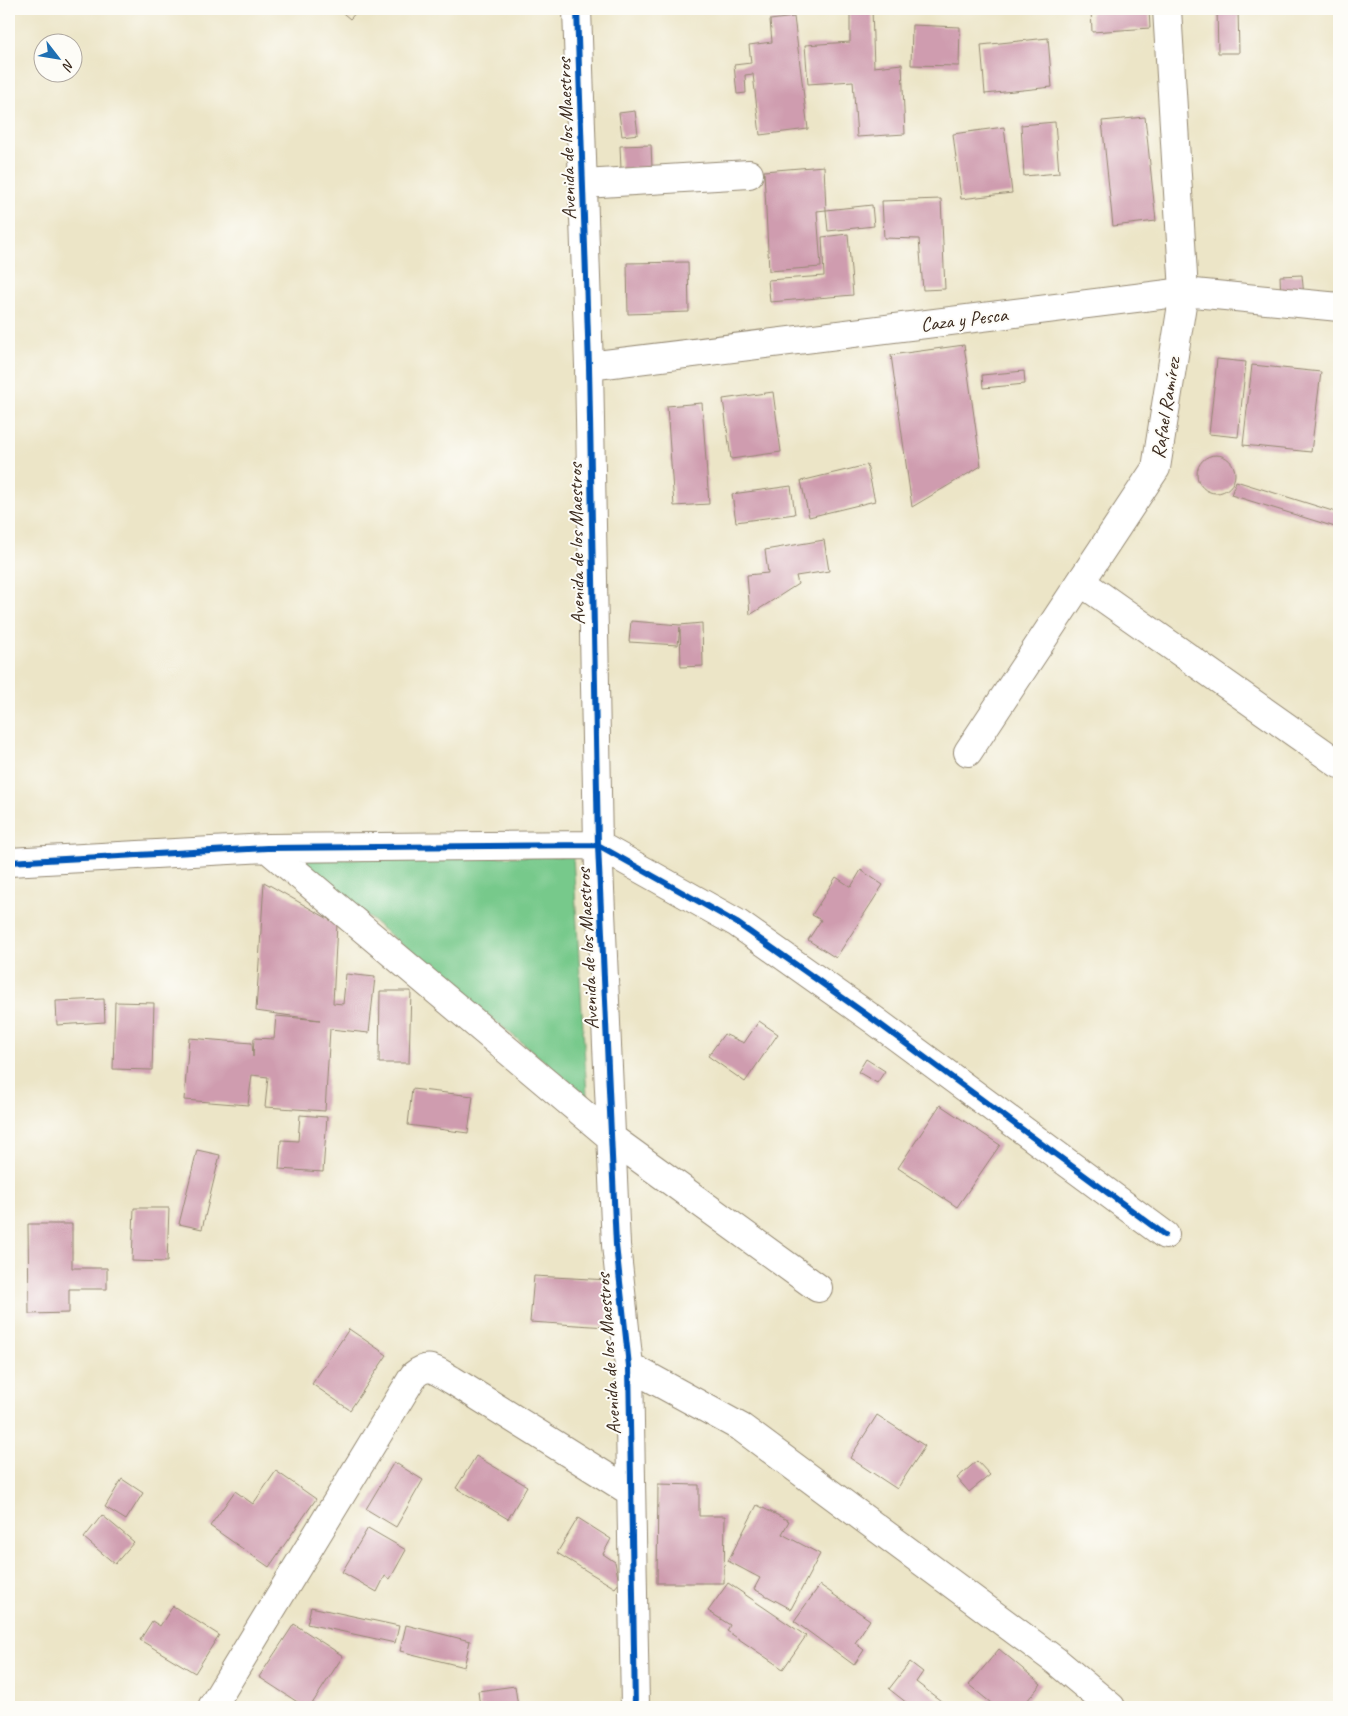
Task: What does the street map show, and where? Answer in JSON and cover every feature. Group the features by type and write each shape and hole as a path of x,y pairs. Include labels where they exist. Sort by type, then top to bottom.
{"street":[{"name":"Avenida de los Maestros","path":"577,9 589,366 598,845 613,1139 616,1245 629,1366 635,1707"},
{"name":"Rafael Ramírez","path":"968,752 1156,468 1184,292 1167,9"},
{"path":"584,184 749,174"},
{"name":"Caza y Pesca","path":"589,366 1184,292 1339,307"},
{"path":"1081,582 1339,764"},
{"path":"9,862 267,848 598,845 737,923 874,1020 1165,1235"},
{"path":"267,848 613,1139 818,1288"},
{"path":"629,1366 742,1428 1056,1661 1111,1707"},
{"path":"212,1707 414,1375 422,1368 431,1368 452,1380 632,1492"}],"green space":[{"path":"573,856 587,1096 297,859"}],"building":[{"path":"338,9 359,9 350,19"},
{"path":"850,9 872,9 874,67 902,64 905,134 857,137 853,81 808,84 805,45 850,42"},
{"path":"1091,9 1149,9 1150,28 1092,32"},
{"path":"1217,9 1238,9 1239,53 1218,53"},
{"path":"794,17 808,129 760,135 753,74 745,75 746,93 737,94 734,65 751,63 749,45 772,42 770,20"},
{"path":"912,25 960,27 959,66 911,65"},
{"path":"1048,38 1052,87 985,94 981,45"},
{"path":"635,111 638,134 622,136 619,113"},
{"path":"1145,117 1156,221 1113,226 1102,121"},
{"path":"1055,122 1059,173 1024,176 1021,125"},
{"path":"1004,127 1012,193 961,199 953,134"},
{"path":"651,145 652,168 621,169 620,146"},
{"path":"824,166 826,210 817,211 821,267 769,271 764,171"},
{"path":"941,199 945,289 923,290 919,239 884,238 882,201"},
{"path":"872,205 874,226 828,231 826,210"},
{"path":"848,234 853,295 770,302 768,280 824,276 822,237"},
{"path":"688,262 689,312 628,314 627,263"},
{"path":"1302,275 1304,297 1281,299 1280,276"},
{"path":"964,345 981,466 912,507 891,355"},
{"path":"1217,359 1246,362 1238,437 1209,434"},
{"path":"1252,365 1321,372 1311,452 1243,445"},
{"path":"1024,371 1025,384 983,388 982,375"},
{"path":"773,392 781,452 731,459 723,399"},
{"path":"702,403 709,504 674,506 667,406"},
{"path":"1216,455 1229,461 1235,474 1229,487 1216,493 1203,487 1197,474 1203,461"},
{"path":"867,465 875,501 809,517 801,481"},
{"path":"1236,481 1339,513 1335,527 1231,495"},
{"path":"791,486 795,514 736,522 732,494"},
{"path":"824,540 829,571 796,576 798,584 750,615 747,575 768,573 765,550"},
{"path":"631,621 680,625 702,623 703,666 681,667 680,627 678,645 629,642"},
{"path":"861,870 883,885 836,958 808,940 821,920 812,915 836,877 851,887"},
{"path":"264,882 337,924 333,1003 343,1004 346,974 375,977 369,1033 330,1029 325,1111 265,1107 268,1077 252,1075 248,1105 184,1100 189,1038 252,1043 253,1057 254,1038 274,1039 276,1016 320,1020 256,1011"},
{"path":"380,991 411,991 409,1063 379,1063"},
{"path":"104,999 105,1022 57,1025 56,1001"},
{"path":"115,1002 154,1003 152,1070 113,1069"},
{"path":"759,1021 778,1034 745,1082 708,1056 724,1034 744,1043"},
{"path":"866,1059 885,1071 877,1083 858,1072"},
{"path":"412,1089 473,1096 468,1133 408,1125"},
{"path":"940,1105 1000,1145 957,1207 898,1168"},
{"path":"300,1115 327,1117 323,1172 279,1169 281,1140 298,1141"},
{"path":"197,1150 220,1155 202,1229 179,1224"},
{"path":"134,1208 169,1208 167,1262 132,1261"},
{"path":"28,1224 72,1224 72,1268 107,1268 107,1289 69,1289 69,1313 29,1314"},
{"path":"534,1276 609,1280 607,1327 530,1322"},
{"path":"349,1329 387,1355 350,1410 312,1384"},
{"path":"877,1415 925,1446 897,1489 850,1458"},
{"path":"476,1456 527,1486 508,1519 456,1488"},
{"path":"977,1461 990,1475 969,1492 957,1478"},
{"path":"394,1462 423,1480 396,1527 366,1509"},
{"path":"276,1471 316,1499 269,1567 210,1526 235,1491 253,1504"},
{"path":"122,1479 143,1493 126,1520 105,1507"},
{"path":"658,1484 699,1485 699,1516 725,1516 724,1583 657,1583"},
{"path":"757,1505 789,1521 782,1534 820,1554 791,1609 754,1589 760,1578 728,1561"},
{"path":"102,1515 134,1542 115,1564 84,1538"},
{"path":"578,1518 611,1539 603,1554 615,1562 619,1583 615,1588 557,1553"},
{"path":"368,1528 406,1550 390,1579 385,1576 377,1592 342,1572"},
{"path":"728,1583 806,1636 783,1669 727,1631 730,1625 708,1611"},
{"path":"820,1585 870,1620 855,1643 864,1650 854,1665 794,1621"},
{"path":"173,1606 219,1635 195,1673 140,1640 152,1621 160,1626"},
{"path":"311,1607 399,1626 395,1643 307,1624"},
{"path":"294,1624 343,1656 310,1707 305,1707 259,1677"},
{"path":"406,1625 470,1641 464,1667 400,1651"},
{"path":"999,1649 1041,1684 1022,1707 996,1707 969,1685"},
{"path":"910,1662 923,1672 916,1682 945,1704 943,1707 912,1707 889,1689"},
{"path":"515,1686 518,1707 480,1707 478,1691"}],"cycle path":[{"path":"577,9 589,366 598,845 616,1245 629,1366 635,1707"},
{"path":"9,862 267,848 598,845 737,923 874,1020 1165,1235"}]}
